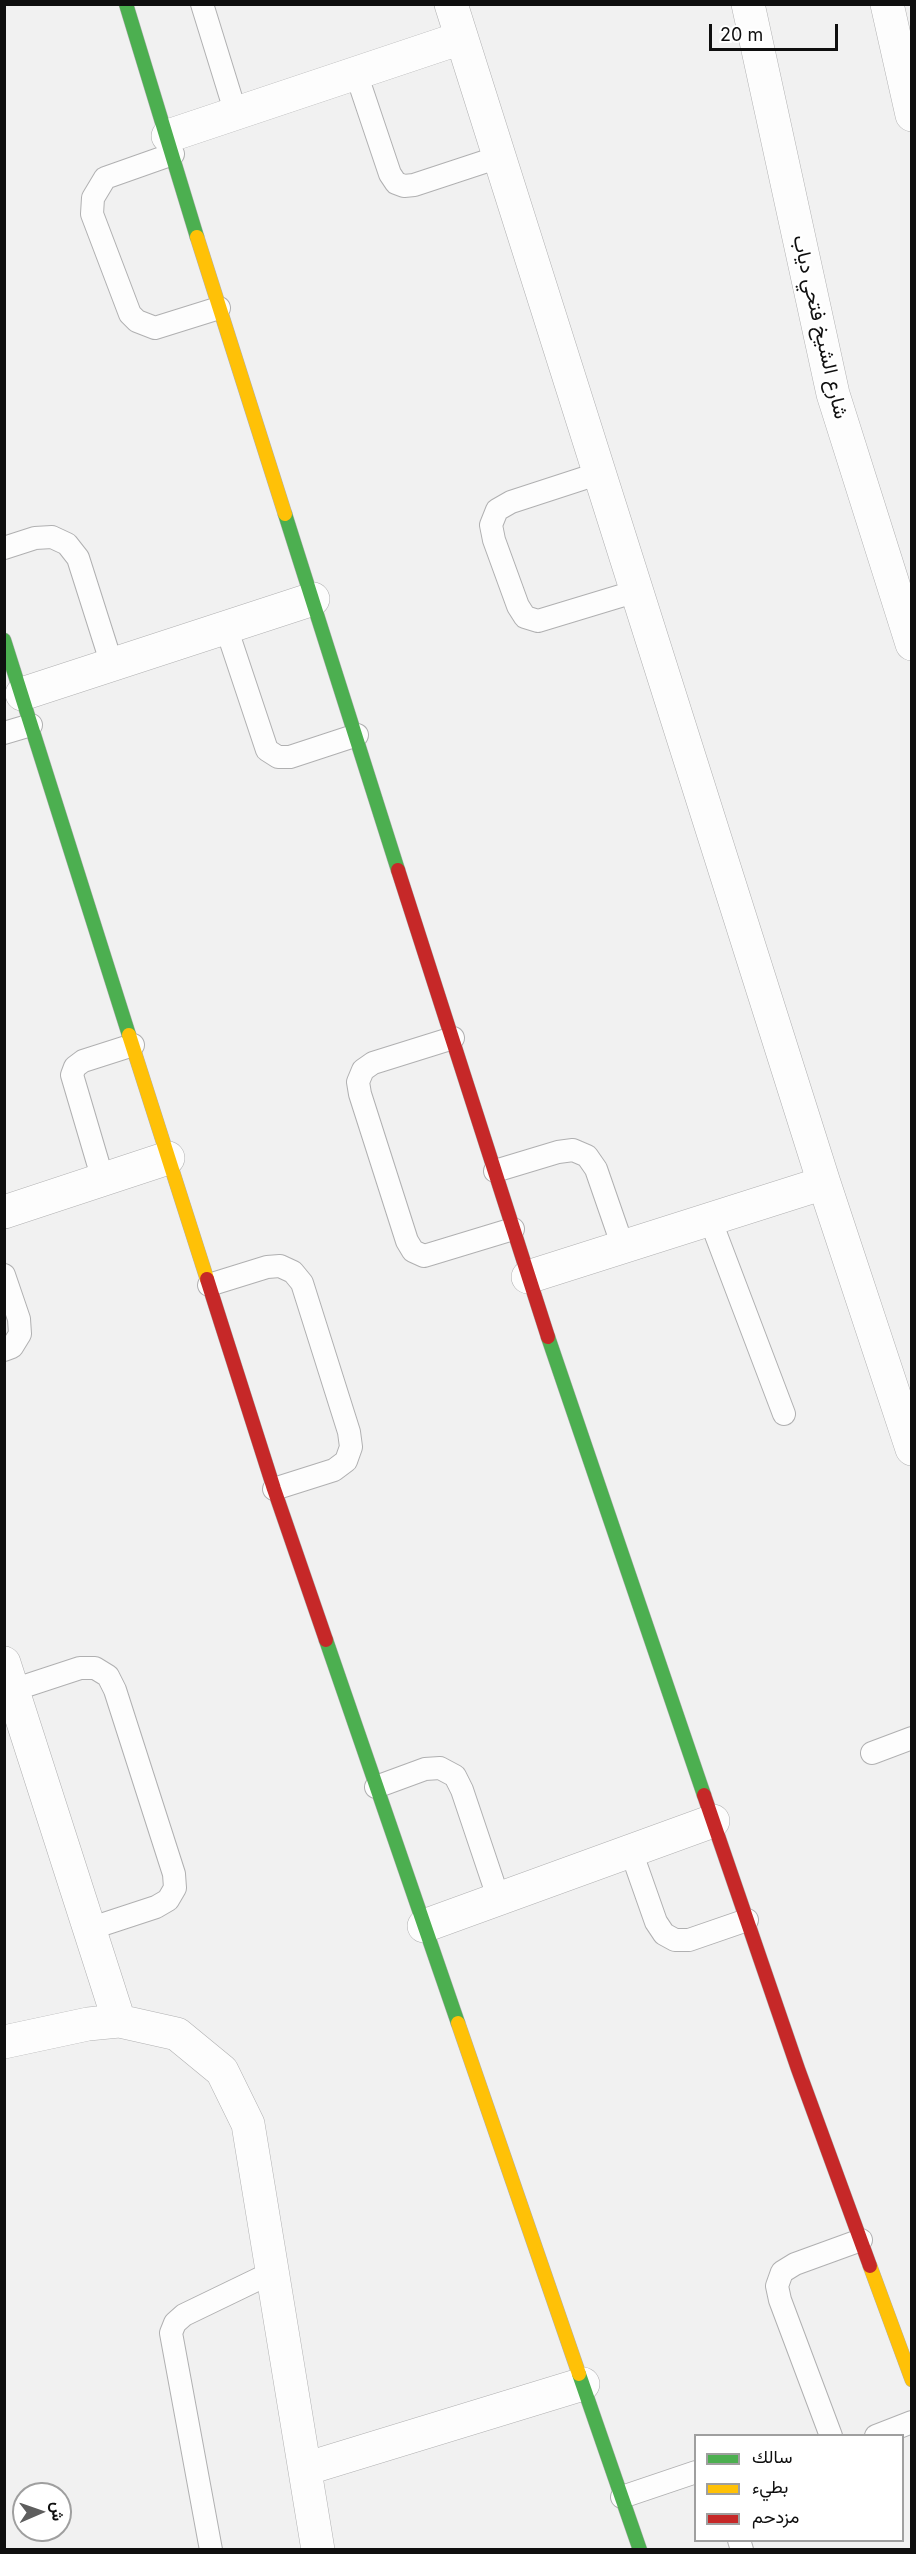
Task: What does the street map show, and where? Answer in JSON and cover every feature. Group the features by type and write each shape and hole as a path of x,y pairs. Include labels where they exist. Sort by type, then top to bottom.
{"street":[{"path":"126,4 219,308 314,599 528,1277 747,1920 910,2370"},
{"path":"451,4 824,1183 912,1449"},
{"name":"شارع الشيخ فتحي دياب","path":"748,4 833,394 912,644"},
{"path":"887,4 912,115"},
{"path":"171,145 236,114 461,38"},
{"path":"22,694 314,599"},
{"path":"4,640 274,1489 640,2550"},
{"path":"4,1212 168,1158"},
{"path":"528,1277 824,1183"},
{"path":"8,1678 119,2021"},
{"path":"424,1926 714,1821"},
{"path":"4,2042 88,2024 119,2021 177,2034 222,2071 248,2124 318,2550"},
{"path":"305,2469 583,2384"}],"lane":[{"path":"202,4 236,114"},
{"path":"356,73 390,174 396,183 404,186 414,185 499,156"},
{"path":"171,145 105,178 93,198 92,214 130,314 137,321 155,328 219,308"},
{"path":"600,473 511,502 497,510 491,525 494,540 518,606 525,617 538,621 637,591"},
{"path":"4,548 35,538 52,537 67,544 78,558 112,665"},
{"path":"226,627 267,750 278,757 290,757 357,735"},
{"path":"4,733 31,725"},
{"path":"453,1038 373,1063 363,1070 358,1082 378,1151 407,1241 413,1251 424,1256 513,1229"},
{"path":"103,1180 72,1075 75,1066 82,1061 133,1045"},
{"path":"495,1172 558,1152 573,1150 587,1156 596,1168 623,1247"},
{"path":"710,1219 784,1414"},
{"path":"208,1286 267,1267 280,1266 293,1272 302,1284 349,1432 351,1447 346,1461 334,1470 274,1489"},
{"path":"4,1275 18,1319 20,1334 12,1347 4,1350"},
{"path":"8,1678 80,1668 95,1668 108,1676 115,1690 174,1874 175,1888 168,1900 156,1907 88,1929"},
{"path":"872,1753 912,1738"},
{"path":"376,1787 424,1769 440,1768 455,1776 462,1790 499,1900"},
{"path":"632,1851 656,1922 664,1934 675,1940 689,1940 747,1920"},
{"path":"830,2434 788,2322 777,2286 782,2272 795,2264 861,2240"},
{"path":"211,2550 171,2333 175,2323 184,2315 273,2272"},
{"path":"881,2434 912,2422"},
{"path":"622,2497 694,2473"}],"traffic: fast":[{"path":"126,4 197,237"},
{"path":"285,514 398,870"},
{"path":"4,640 129,1035"},
{"path":"548,1337 704,1795"},
{"path":"326,1640 458,2023"},
{"path":"579,2374 640,2550"}],"traffic: slow":[{"path":"197,237 285,514"},
{"path":"129,1035 207,1279"},
{"path":"458,2023 579,2374"},
{"path":"870,2266 912,2380"}],"traffic: jam":[{"path":"398,870 548,1337"},
{"path":"207,1279 274,1489 326,1640"},
{"path":"704,1795 798,2069 870,2266"}]}
